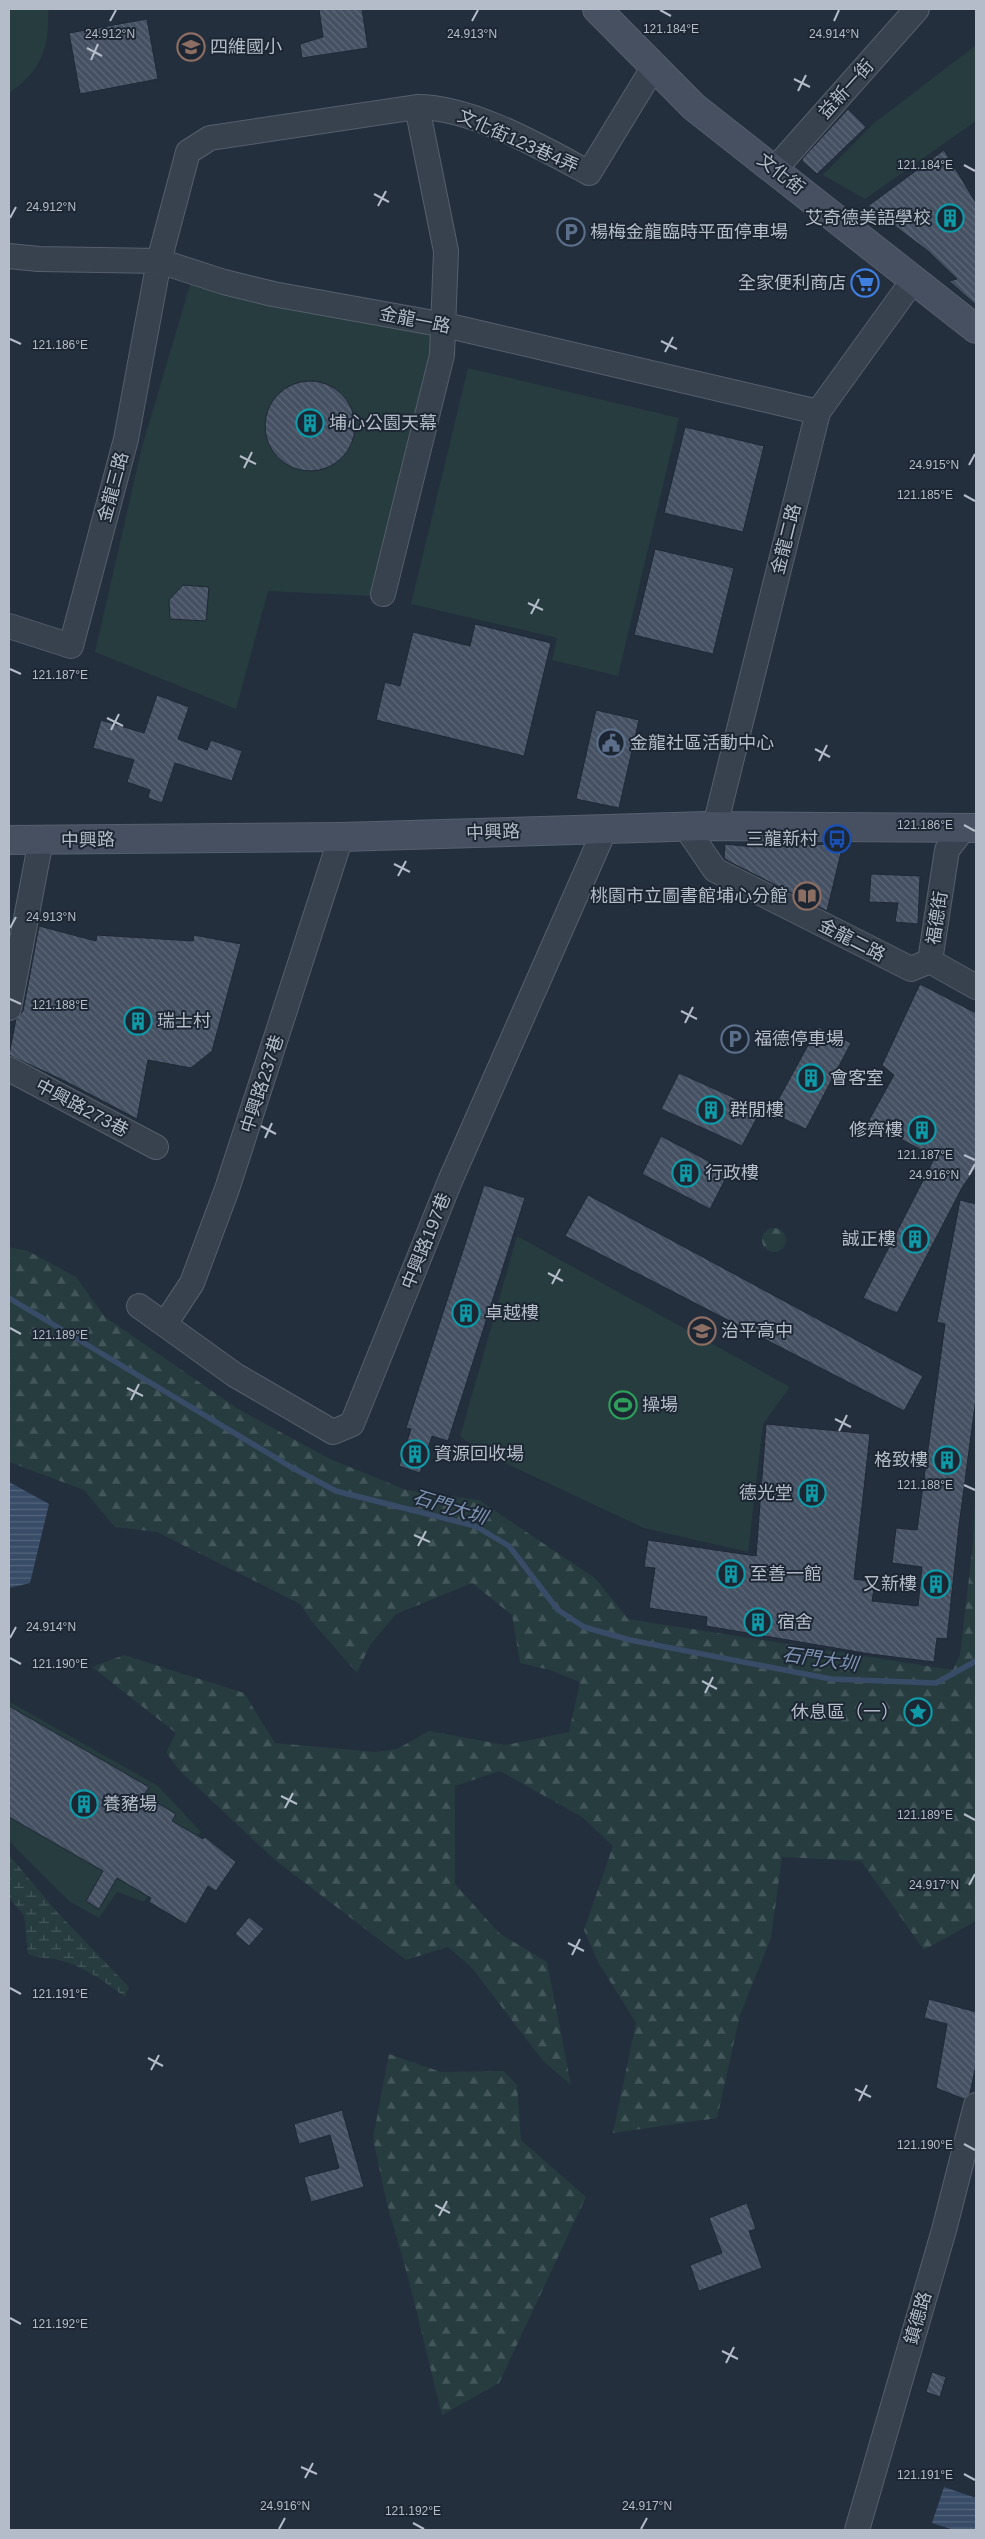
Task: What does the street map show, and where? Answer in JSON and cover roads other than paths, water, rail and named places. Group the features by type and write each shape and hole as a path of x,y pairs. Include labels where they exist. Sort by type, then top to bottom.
{"street":[{"name":"文化街","path":"597,9 653,68 694,106 976,329"},
{"name":"益新一街","path":"775,169 916,9"},
{"name":"文化街123巷4弄","path":"159,261 188,152 210,138 417,107 436,107 464,114 552,153 589,174 653,68"},
{"path":"384,594 442,355 445,325 446,251 417,107"},
{"name":"金龍一路","path":"9,256 39,259 159,261 224,282 273,294 445,325 818,412"},
{"name":"金龍三路","path":"9,626 71,646 126,439 159,261"},
{"name":"金龍二路","path":"714,826 818,412 914,279"},
{"name":"金龍二路","path":"685,826 715,870 911,969 930,961"},
{"name":"中興路","path":"9,840 341,837 685,826 970,828"},
{"name":"福德街","path":"970,828 947,850 930,961 976,987"},
{"name":"中興路197巷","path":"139,1306 235,1375 332,1432 352,1424 450,1181 605,829"},
{"name":"中興路237巷","path":"165,1324 192,1283 227,1189 341,837"},
{"path":"9,1008 41,840"},
{"name":"中興路273巷","path":"9,1069 156,1146"},
{"name":"鎮德路","path":"857,2530 944,2230 976,2105"}],"water":[{"path":"9,1482 49,1504 30,1583 9,1588"},
{"path":"944,2487 976,2498 976,2530 954,2530 932,2523"}],"waterway":[{"name":"石門大圳","path":"9,1298 291,1467 336,1491 475,1526 509,1546 558,1610 584,1627 630,1640 831,1679 936,1683 976,1661"}],"place":[{"name":"四維國小","path":"191,47"},
{"name":"艾奇德美語學校","path":"950,218"},
{"name":"楊梅金龍臨時平面停車場","path":"571,232"},
{"name":"全家便利商店","path":"865,283"},
{"name":"埔心公園天幕","path":"310,423"},
{"name":"金龍社區活動中心","path":"611,743"},
{"name":"三龍新村","path":"837,839"},
{"name":"桃園市立圖書館埔心分館","path":"807,896"},
{"name":"瑞士村","path":"138,1021"},
{"name":"福德停車場","path":"735,1039"},
{"name":"會客室","path":"811,1078"},
{"name":"群閒樓","path":"711,1110"},
{"name":"修齊樓","path":"922,1130"},
{"name":"行政樓","path":"686,1173"},
{"name":"誠正樓","path":"915,1239"},
{"name":"卓越樓","path":"466,1313"},
{"name":"治平高中","path":"702,1331"},
{"name":"操場","path":"623,1405"},
{"name":"資源回收場","path":"415,1454"},
{"name":"格致樓","path":"947,1460"},
{"name":"德光堂","path":"812,1493"},
{"name":"至善一館","path":"731,1574"},
{"name":"又新樓","path":"936,1584"},
{"name":"宿舍","path":"758,1622"},
{"name":"休息區（一）","path":"918,1712"},
{"name":"養豬場","path":"84,1804"}]}
